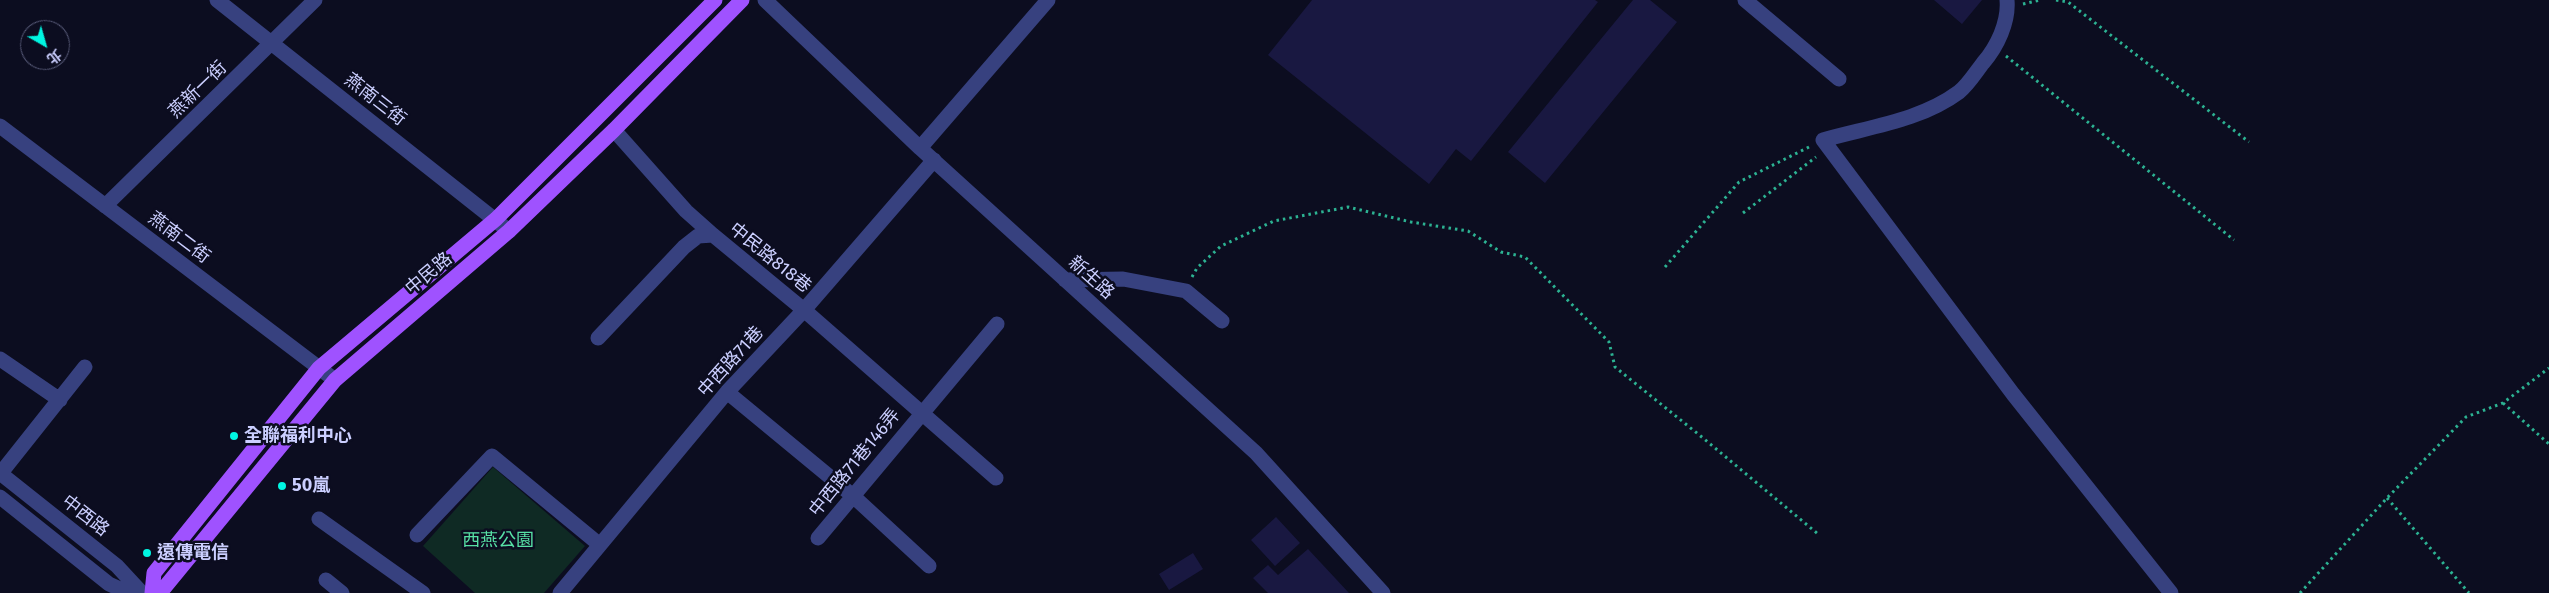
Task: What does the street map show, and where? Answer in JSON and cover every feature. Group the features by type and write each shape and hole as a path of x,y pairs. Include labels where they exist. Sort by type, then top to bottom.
{"main road":[{"name":"中民路","path":"152,593 154,574 319,368 496,219 715,0"},
{"name":"中民路","path":"160,593 334,380 509,231 614,130 742,0"}],"street":[{"name":"燕南三街","path":"217,0 274,43 509,231"},
{"name":"燕新一街","path":"105,206 274,43 315,0"},
{"name":"新生路","path":"765,0 920,148 1256,453 1383,593"},
{"path":"920,148 1048,0"},
{"path":"1745,0 1840,79"},
{"path":"2007,0 2007,8 1996,48 1960,90 1934,108 1826,144 2013,394 2171,593"},
{"name":"燕南二街","path":"0,126 334,380"},
{"name":"中民路818巷","path":"614,130 686,211 804,310"},
{"name":"中西路71巷","path":"560,593 727,392 804,310 934,160"},
{"path":"598,338 684,247 698,236 713,235"},
{"path":"1065,280 1123,279 1186,291 1222,321"},
{"name":"中西路71巷146弄","path":"804,310 996,478"},
{"name":"中西路71巷146弄","path":"818,538 997,324"},
{"path":"0,360 60,400"},
{"path":"0,473 85,368"},
{"path":"727,392 853,496 929,566"},
{"path":"417,535 492,456 600,544"},
{"name":"中西路","path":"0,473 117,566 142,593"},
{"path":"0,497 109,584 129,593"},
{"path":"319,519 423,593"},
{"path":"326,580 342,593"}],"path":[{"path":"2056,0 2068,2 2249,142"},
{"path":"1996,48 2234,240"},
{"path":"1743,213 1826,144"},
{"path":"1665,267 1739,182 1826,144"},
{"path":"1186,291 1197,268 1221,246 1274,221 1348,207 1411,222 1468,230 1501,252 1525,257 1609,342 1614,368 1703,438 1818,534"},
{"path":"2300,593 2387,498 2466,417 2503,403 2549,368"},
{"path":"2503,403 2549,444"},
{"path":"2387,498 2469,593"}],"green space":[{"name":"西燕公園","path":"493,467 585,546 544,593 475,593 423,546"}],"building":[{"path":"1312,0 1595,0 1598,2 1471,161 1456,149 1429,184 1268,55"},
{"path":"1633,0 1650,0 1677,22 1545,183 1508,152"},
{"path":"1934,0 1982,0 1962,24"},
{"path":"1276,517 1300,543 1275,566 1251,540"},
{"path":"1308,549 1349,593 1268,593 1253,578 1268,565 1278,575"},
{"path":"1193,553 1203,569 1169,590 1159,574"}],"place":[{"name":"全聯福利中心","path":"234,436"},
{"name":"50嵐","path":"282,486"},
{"name":"遠傳電信","path":"147,553"}]}
